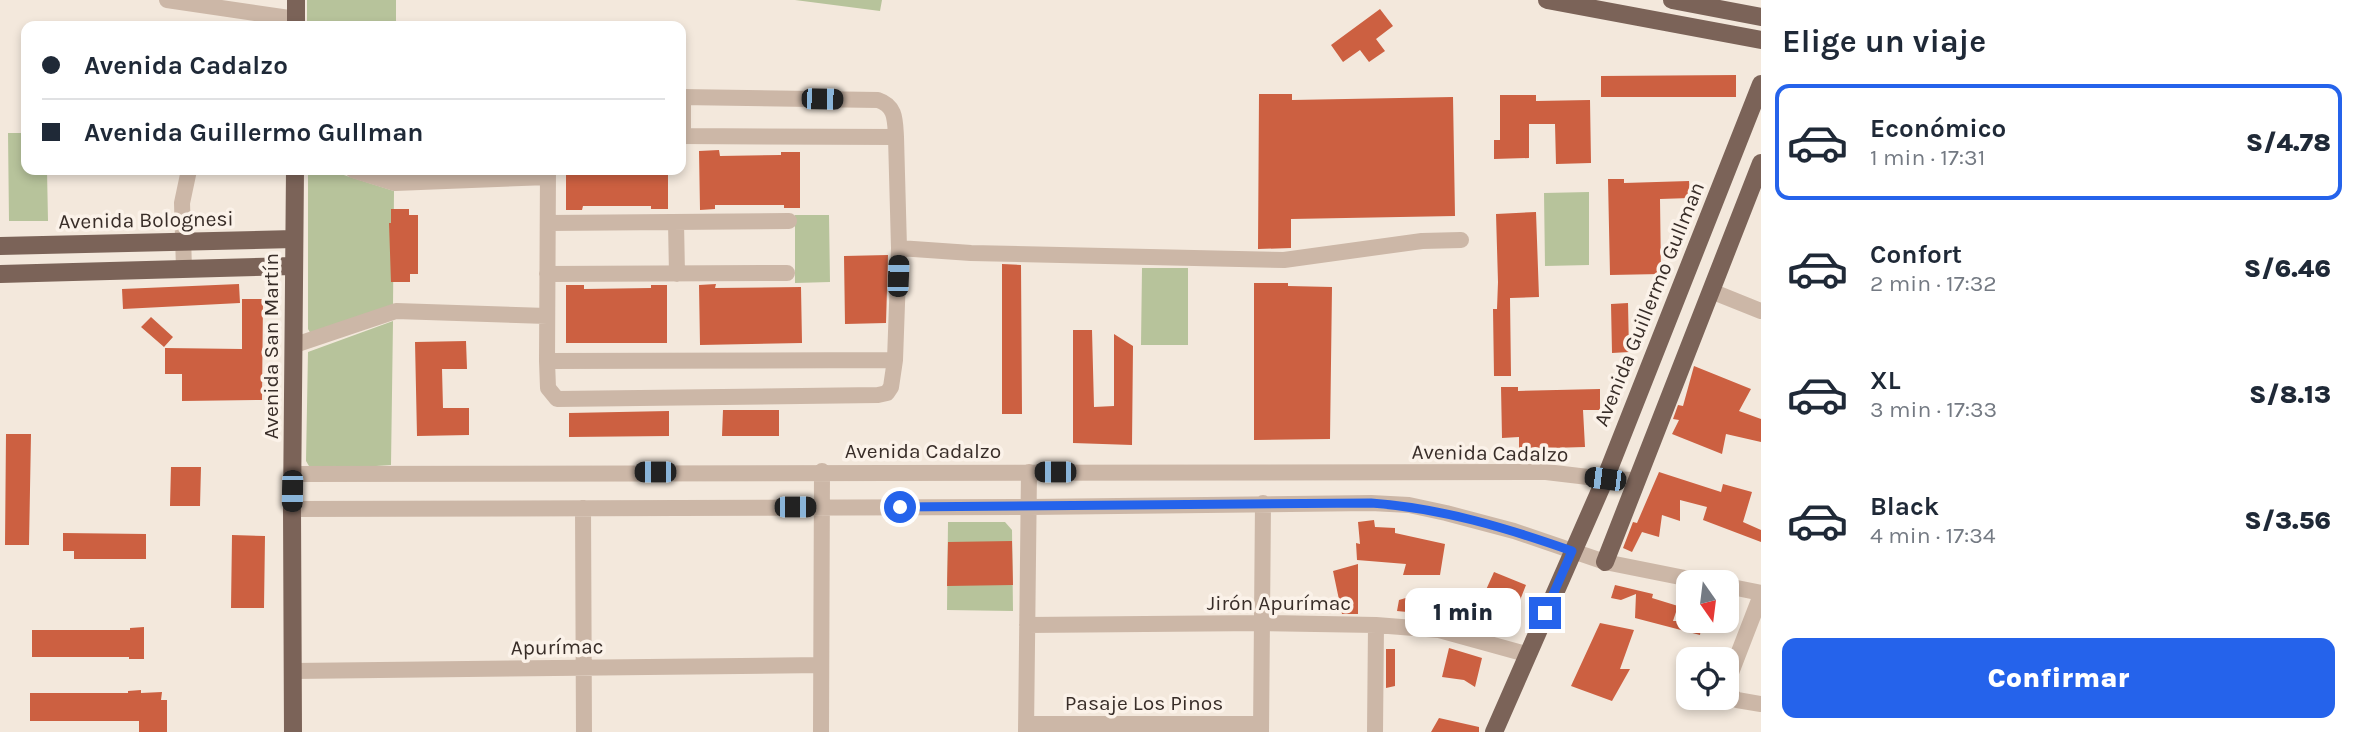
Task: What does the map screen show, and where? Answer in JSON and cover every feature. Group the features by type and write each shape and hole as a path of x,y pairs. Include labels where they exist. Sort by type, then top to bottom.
{"main road":[{"path":"296,0 296,21"},
{"path":"1547,0 1761,40"},
{"path":"1672,0 1761,17"},
{"name":"Avenida Guillermo Gullman","path":"1494,732 1605,479 1761,84"},
{"path":"1605,562 1761,163"},
{"name":"Avenida San Martín","path":"293,732 295,175"},
{"name":"Avenida Bolognesi","path":"0,246 294,239"},
{"path":"0,274 294,266"},
{"path":"1644,381 1671,392"}],"street":[{"path":"167,0 285,21"},
{"path":"548,175 548,388 557,399 883,395 891,387 895,360 899,248 896,136 892,108 878,100 686,97"},
{"path":"686,136 896,136"},
{"path":"184,269 181,203 188,175"},
{"path":"369,175 395,183 517,175"},
{"path":"548,223 789,221"},
{"path":"676,222 677,274"},
{"path":"899,248 971,253 1284,260 1422,241 1461,240"},
{"path":"547,274 787,273"},
{"path":"1711,291 1761,311"},
{"path":"295,345 396,311 547,316"},
{"path":"547,361 895,360"},
{"path":"821,732 822,471"},
{"name":"Avenida Cadalzo","path":"292,474 822,471 1546,472 1636,480"},
{"path":"1026,728 1030,472"},
{"path":"1261,728 1263,503"},
{"path":"292,509 1030,507 1371,503 1409,505 1514,531 1605,562 1676,576"},
{"path":"583,508 584,732"},
{"path":"1739,652 1761,594 1740,589"},
{"name":"Jirón Apurímac","path":"1027,625 1376,625 1439,630 1526,654"},
{"path":"1375,732 1376,625"},
{"name":"Apurímac","path":"293,671 821,665"},
{"path":"1739,699 1761,704"},
{"name":"Pasaje Los Pinos","path":"1026,728 1261,728"}],"green space":[{"path":"307,0 396,0 396,21 307,21"},
{"path":"795,0 882,0 880,11"},
{"path":"8,133 21,133 21,175 47,175 48,221 9,221"},
{"path":"308,175 344,175 394,191 393,306 311,334 308,329"},
{"path":"1589,192 1589,265 1545,266 1544,193"},
{"path":"795,215 829,215 830,282 795,283"},
{"path":"1142,268 1188,268 1188,345 1141,345"},
{"path":"393,321 391,465 317,470 309,466 306,461 308,352"},
{"path":"948,522 1005,522 1012,530 1013,611 947,610"}],"building":[{"path":"1380,9 1393,26 1376,39 1385,51 1369,62 1360,50 1343,62 1331,45"},
{"path":"1736,75 1736,97 1601,97 1601,76"},
{"path":"1259,94 1292,94 1292,100 1453,97 1455,216 1291,219 1291,248 1258,249"},
{"path":"1500,95 1536,95 1536,101 1590,100 1591,163 1556,164 1555,124 1529,124 1529,158 1494,159 1494,140 1500,140"},
{"path":"719,150 720,156 800,152 800,208 784,208 784,205 715,205 715,209 700,210 699,151"},
{"path":"566,175 668,175 668,209 651,209 651,206 583,206 582,210 566,210"},
{"path":"1608,179 1624,179 1624,183 1689,181 1690,198 1660,199 1661,274 1610,275"},
{"path":"391,209 409,209 409,215 418,215 418,274 410,274 410,282 391,282"},
{"path":"1536,212 1539,297 1510,298 1511,376 1494,376 1493,309 1497,309 1498,282 1496,214"},
{"path":"888,255 886,323 845,324 844,256"},
{"path":"1002,264 1021,265 1022,414 1002,414"},
{"path":"1254,283 1332,287 1330,439 1254,440"},
{"path":"239,284 240,303 123,309 122,289"},
{"path":"716,284 715,288 801,287 802,343 700,345 699,285"},
{"path":"566,285 584,285 584,289 651,288 651,285 667,285 667,343 566,343"},
{"path":"242,299 263,299 262,400 182,401 182,374 165,374 165,348 242,349"},
{"path":"1628,303 1629,352 1612,353 1611,304"},
{"path":"151,317 173,337 164,347 141,327"},
{"path":"1073,330 1092,330 1094,407 1114,406 1114,334 1133,346 1132,445 1073,443"},
{"path":"466,341 467,369 442,369 443,408 469,408 469,435 417,436 415,342"},
{"path":"1694,366 1751,389 1739,411 1761,419 1761,442 1726,434 1722,454 1672,434 1679,420 1673,419 1678,405 1683,406"},
{"path":"1501,387 1518,387 1518,391 1600,389 1600,410 1583,410 1585,447 1519,449 1519,437 1502,438"},
{"path":"723,410 779,410 779,436 722,436"},
{"path":"669,411 669,436 569,437 569,413"},
{"path":"6,434 31,434 29,545 5,545"},
{"path":"171,467 201,467 200,506 170,506"},
{"path":"1659,472 1721,492 1723,484 1752,492 1743,522 1761,530 1761,542 1703,520 1707,507 1680,500 1680,521 1662,515 1659,537 1642,532 1632,552 1623,548"},
{"path":"1374,520 1375,527 1395,528 1395,533 1445,544 1440,575 1403,575 1406,564 1357,560 1356,543 1360,544 1358,522"},
{"path":"63,533 146,534 146,559 74,559 74,551 63,551"},
{"path":"232,535 265,536 264,608 231,608"},
{"path":"1012,541 1013,585 947,586 948,542"},
{"path":"1358,564 1358,614 1342,614 1333,571"},
{"path":"1494,572 1526,585 1511,623 1493,616 1492,605 1481,601"},
{"path":"1615,585 1653,594 1652,598 1676,605 1673,621 1676,621 1676,629 1635,618 1636,594 1621,600 1611,598"},
{"path":"1429,591 1446,597 1444,620 1428,619 1427,614 1397,611 1399,600"},
{"path":"1600,623 1634,630 1620,669 1630,669 1612,701 1571,686"},
{"path":"144,627 144,659 32,657 32,630 130,630"},
{"path":"1449,648 1482,658 1475,687 1464,680 1442,677"},
{"path":"1386,649 1395,649 1395,686 1386,688"},
{"path":"141,690 141,693 162,692 161,700 167,700 167,732 139,732 139,721 30,721 30,693 128,693"},
{"path":"1439,718 1479,727 1479,732 1431,732"}],"route":[{"path":"900,507 1263,503 1409,505 1514,531 1572,551 1545,613"}]}
